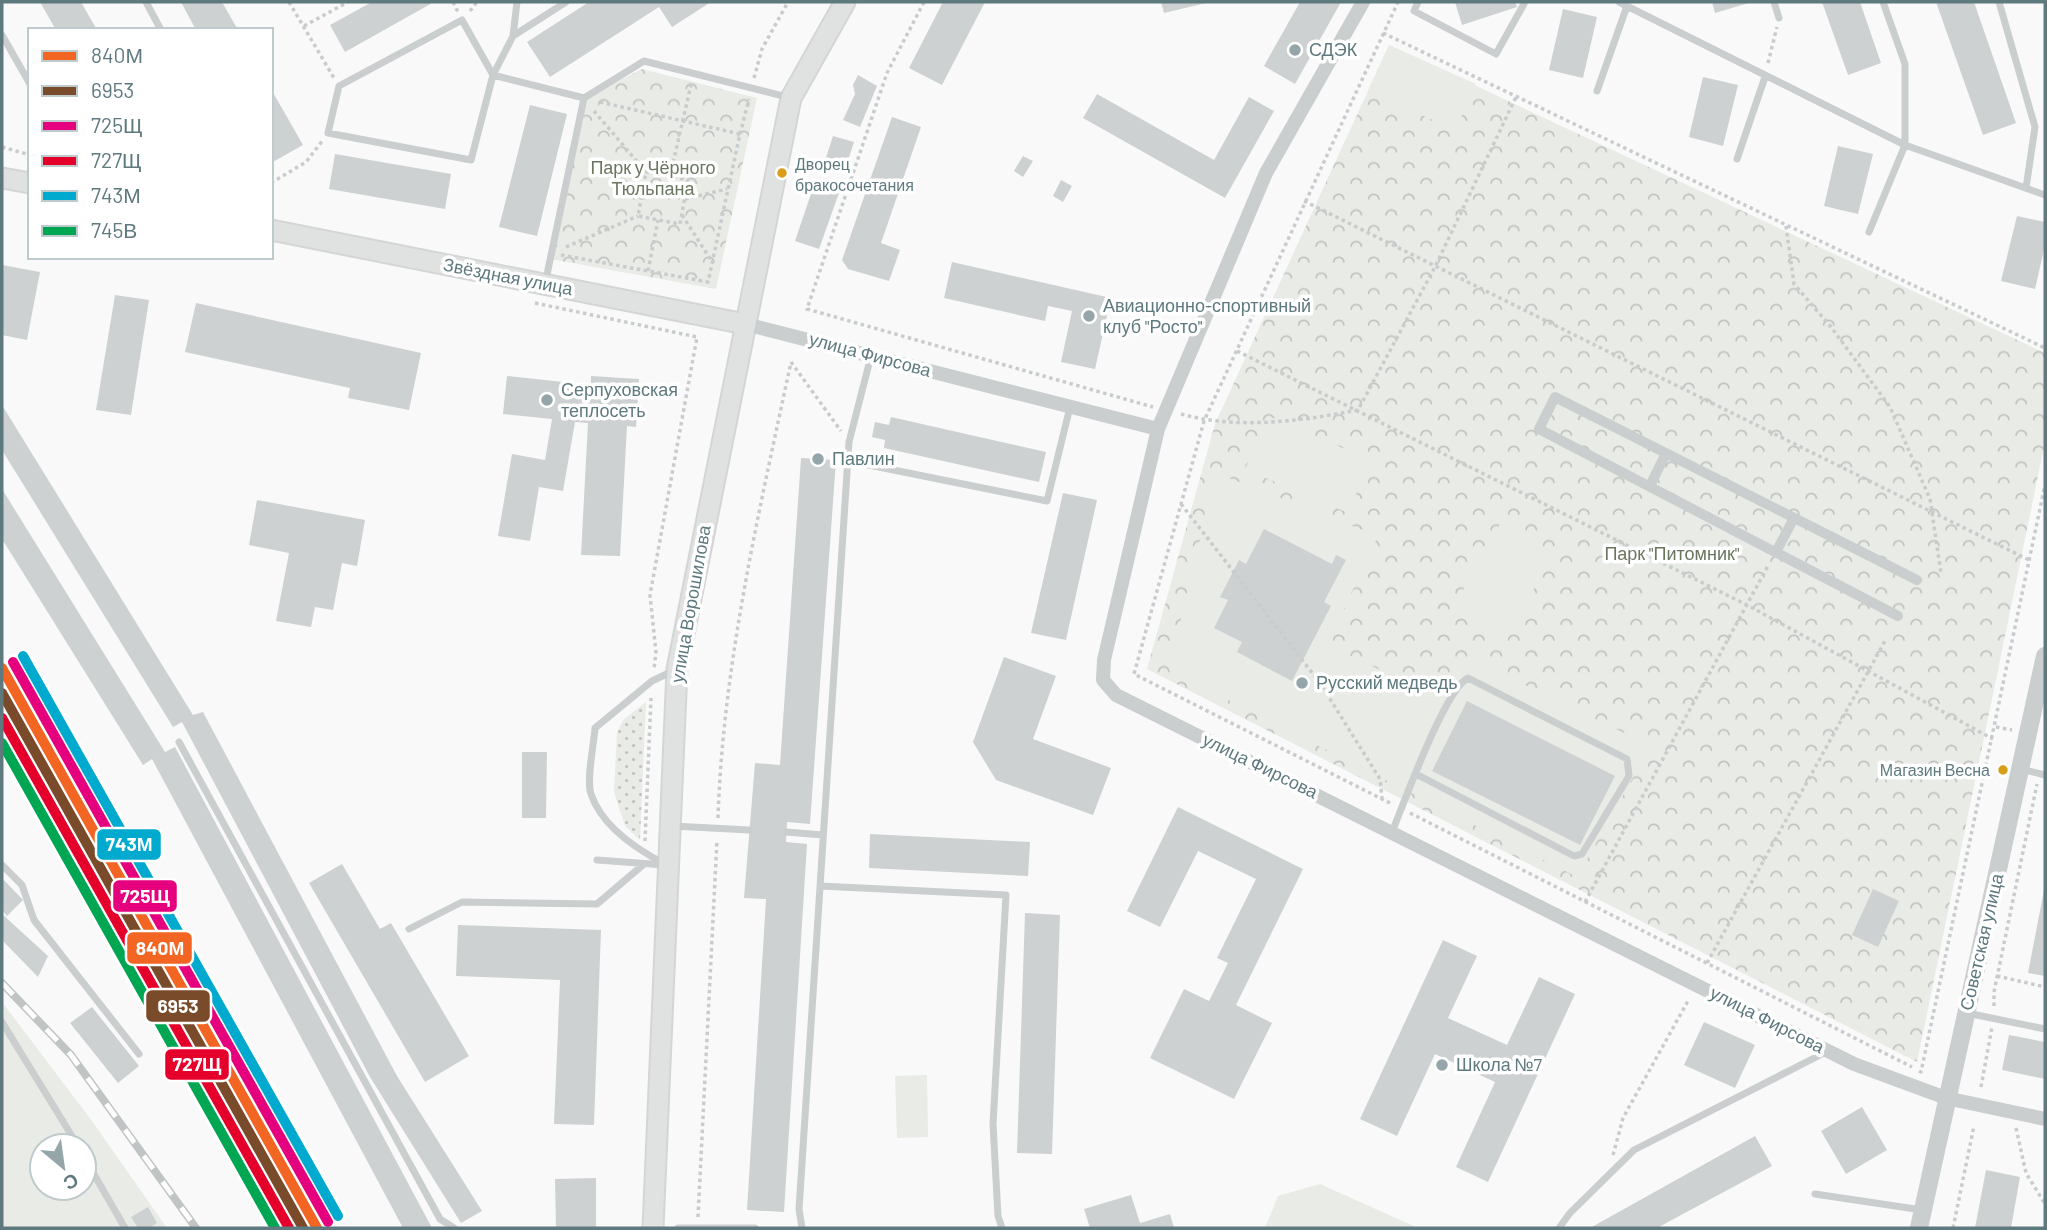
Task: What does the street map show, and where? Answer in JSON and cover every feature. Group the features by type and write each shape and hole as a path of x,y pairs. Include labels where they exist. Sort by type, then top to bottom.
{"main road":[{"name":"улица Ворошилова","path":"653,1228 677,669 792,98 845,2"},
{"path":"2,178 28,183"},
{"name":"Звёздная улица","path":"273,230 745,324"}],"street":[{"path":"1158,429 1266,173 1363,2"},
{"name":"улица Фирсова","path":"745,324 1158,429 1104,660 1103,680 1116,695 1854,1064 1946,1098 2045,1118"},
{"path":"1898,616 1777,550 1539,429 1555,397 1917,580"},
{"path":"1650,486 1666,453"},
{"path":"1777,550 1794,518"},
{"name":"Советская улица","path":"1919,1228 2045,656"}],"lane":[{"path":"146,2 160,28"},
{"path":"517,2 513,36 493,75 471,160 328,133 339,86 462,20 493,75 584,98 644,61 792,98"},
{"path":"513,36 566,2"},
{"path":"1418,2 1414,11 1496,54 1525,2"},
{"path":"1619,2 1905,145 2045,195"},
{"path":"1774,2 1779,18"},
{"path":"1869,232 1905,145 1905,64 1883,2"},
{"path":"1999,2 2035,127 2025,188"},
{"path":"1597,91 1627,6"},
{"path":"2,35 28,80"},
{"path":"1737,159 1765,77"},
{"path":"545,284 584,98"},
{"path":"802,1228 799,1209 806,1070 849,442 872,355"},
{"path":"849,461 1047,501 1070,407"},
{"path":"669,866 632,847 605,818 590,792 595,728 652,681 677,669"},
{"path":"1392,832 1416,774 1453,694 1460,682 1468,678 1627,759 1629,767 1629,776 1582,855 1574,856 1416,774"},
{"path":"179,742 440,1219 454,1228"},
{"path":"2021,769 2042,774"},
{"path":"670,825 749,830"},
{"path":"786,832 823,835"},
{"path":"597,860 669,866"},
{"path":"410,929 462,902 597,904 645,864"},
{"path":"2,865 22,885 34,920 139,1055"},
{"path":"820,886 1006,895 993,1124 998,1216 1002,1228"},
{"path":"1966,1013 2045,1029"},
{"path":"2,1022 69,1132"},
{"path":"1559,1228 1634,1150 1828,1051"},
{"path":"98,1181 125,1228"},
{"path":"1815,1194 1923,1210"},
{"path":"678,1228 755,1228"}],"path":[{"path":"289,2 339,86"},
{"path":"304,27 348,2"},
{"path":"551,253 708,282 727,189 762,49 788,2"},
{"path":"924,2 887,73 807,309 1204,421 1297,421 1358,410"},
{"path":"1398,2 1204,421 1134,674 1921,1072 2045,485"},
{"path":"1765,77 1779,18"},
{"path":"1383,33 2045,348"},
{"path":"670,176 694,73"},
{"path":"1358,410 1435,267 1516,97"},
{"path":"584,98 740,134"},
{"path":"551,253 638,216 680,224 682,215 688,180 646,172 584,98"},
{"path":"273,182 306,162 328,133"},
{"path":"2,147 28,154"},
{"path":"638,216 646,172"},
{"path":"685,199 727,189"},
{"path":"1304,201 2031,561"},
{"path":"682,215 712,261"},
{"path":"648,271 659,220"},
{"path":"1786,226 1794,284 1832,327 1890,407 1930,499 1941,573"},
{"path":"645,853 652,681 656,652 650,595 697,337"},
{"path":"1237,351 1747,605 1993,739"},
{"path":"697,1228 720,743 738,622 791,362 849,442"},
{"path":"1181,504 1320,683 1380,779 1382,799"},
{"path":"1585,902 1777,550"},
{"path":"1707,963 1885,641"},
{"path":"1981,1087 1994,1019 1997,976 2042,774"},
{"path":"1997,976 2045,987"},
{"path":"1606,1178 1623,1118 1697,985"},
{"path":"2012,1112 2026,1173 2045,1204"},
{"path":"1952,1228 1974,1126"}],"green space":[{"name":"Парк \"Питомник\"","path":"1389,45 2045,353 2045,442 1917,1062 1147,669 1215,424"},
{"path":"1389,45 1476,84 1455,130 1368,91"},
{"name":"Парк у Чёрного Тюльпана","path":"642,69 757,98 716,289 550,259 584,98"},
{"path":"1268,416 1371,460 1348,513 1245,469"},
{"name":"Русский медведь","path":"1216,473 1378,536 1327,645 1438,697 1460,654 1651,746 1577,877 1169,670"},
{"path":"1500,524 1553,554 1506,640 1452,610"},
{"path":"646,702 640,840 625,826 614,792 617,733 623,720"},
{"path":"2,1002 92,1121 167,1228 2,1228"},
{"path":"927,1075 928,1137 897,1138 895,1076"},
{"path":"1320,1184 1418,1228 1265,1228 1278,1196"}],"building":[{"path":"40,2 81,2 96,28 55,28"},
{"path":"181,2 222,2 237,28 195,28"},
{"path":"372,2 434,2 345,52 330,25"},
{"path":"589,2 711,2 672,27 659,7 550,77 527,42"},
{"path":"943,2 985,2 942,85 909,68"},
{"path":"1161,2 1206,2 1206,3 1164,13"},
{"path":"1300,2 1341,2 1295,84 1264,66"},
{"path":"1455,2 1515,2 1517,7 1462,25"},
{"path":"1712,2 1752,2 1715,13"},
{"path":"1822,2 1860,2 1881,63 1848,75"},
{"path":"1936,2 1974,2 2016,123 1983,135"},
{"path":"1563,9 1597,17 1583,78 1549,70"},
{"path":"858,75 877,86 860,127 843,120 855,94 853,85"},
{"path":"1703,77 1738,85 1723,146 1689,137"},
{"path":"273,92 303,145 273,162"},
{"path":"1097,94 1214,160 1249,97 1274,111 1225,198 1083,118"},
{"path":"530,105 567,114 537,236 499,227"},
{"path":"892,117 921,127 881,243 900,250 889,281 848,269 842,260"},
{"path":"833,136 854,142 844,173 823,167"},
{"path":"1838,146 1873,154 1858,214 1824,206"},
{"path":"335,154 451,174 445,209 329,189"},
{"path":"1023,156 1033,161 1023,177 1014,171"},
{"path":"1061,180 1072,186 1063,202 1053,196"},
{"path":"814,185 839,193 819,249 795,241"},
{"path":"2017,216 2045,222 2045,245 2035,289 2001,281"},
{"name":"Авиационно-спортивный клуб \"Росто\"","path":"952,262 1111,298 1095,369 1061,362 1072,311 1048,306 1045,321 944,298"},
{"path":"2,265 40,272 27,340 2,335"},
{"path":"115,295 149,300 131,415 96,410"},
{"path":"196,303 421,353 409,410 348,398 350,388 185,352"},
{"path":"507,376 591,385 591,376 639,379 636,427 627,426 620,556 581,555 588,423 575,422 563,491 539,487 530,541 498,536 512,454 545,460 552,419 503,414"},
{"path":"2,405 193,715 203,712 397,1076 482,1211 461,1223 370,1077 182,722 173,727 2,450"},
{"path":"891,417 1046,452 1039,482 884,448 885,440 872,437 875,422 889,425"},
{"path":"801,458 836,460 810,824 787,822 786,842 807,844 784,1212 747,1210 766,899 744,898 755,763 780,765"},
{"path":"2,489 165,752 175,747 432,1228 403,1228 152,759 143,765 2,539"},
{"path":"1063,493 1097,500 1066,640 1031,633"},
{"path":"257,500 365,520 357,566 342,563 333,610 315,607 311,627 276,621 289,553 249,545"},
{"path":"1264,529 1332,564 1336,555 1346,560 1324,602 1331,606 1292,681 1237,652 1242,642 1214,628 1228,600 1220,597 1239,560 1246,564"},
{"path":"1004,657 1056,676 1033,739 1111,768 1093,815 996,780 973,742"},
{"path":"1467,701 1615,776 1580,845 1432,771"},
{"path":"522,752 547,752 546,818 522,818"},
{"path":"1178,807 1303,869 1236,1005 1272,1023 1234,1099 1150,1058 1184,989 1209,1001 1228,963 1217,958 1256,879 1198,851 1160,927 1127,911"},
{"path":"870,834 1030,842 1028,876 869,868"},
{"path":"342,864 380,929 391,923 469,1056 425,1082 309,883"},
{"path":"2,878 23,900 7,916 2,910"},
{"path":"1873,889 1899,901 1878,947 1852,935"},
{"path":"2045,890 2045,976 2028,973"},
{"path":"1025,913 1060,915 1052,1154 1017,1153"},
{"path":"2,914 48,956 38,977 2,940"},
{"path":"458,925 601,930 594,1125 554,1124 560,980 456,976"},
{"path":"1443,940 1477,956 1448,1018 1507,1045 1539,977 1575,994 1488,1182 1456,1167 1495,1082 1435,1054 1397,1136 1360,1119"},
{"path":"92,1007 139,1066 118,1083 70,1023"},
{"path":"1704,1022 1755,1045 1735,1088 1684,1065"},
{"path":"2009,1035 2045,1042 2045,1079 2002,1070"},
{"path":"1862,1107 1887,1150 1846,1174 1821,1131"},
{"path":"1755,1136 1772,1166 1657,1228 1590,1228"},
{"path":"1986,1170 2020,1177 2011,1228 1975,1228"},
{"path":"596,1178 596,1228 556,1228 555,1179"},
{"path":"1131,1195 1140,1223 1170,1214 1174,1228 1090,1228 1084,1209"},
{"path":"148,1207 157,1223 149,1228 138,1228 131,1217"}],"railway":[{"path":"2,983 71,1055 196,1228"}],"transit line":[{"name":"743М","path":"23,656 338,1216"},
{"name":"725Щ","path":"13,662 328,1222"},
{"name":"840М","path":"2,668 317,1228"},
{"name":"6953","path":"2,693 303,1228"},
{"name":"727Щ","path":"2,718 289,1228"},
{"name":"745В","path":"2,743 275,1228"}],"place":[{"name":"СДЭК","path":"1295,50"},
{"name":"Дворец бракосочетания","path":"782,173"},
{"name":"Авиационно-спортивный клуб \"Росто\"","path":"1089,316"},
{"name":"Серпуховская теплосеть","path":"547,400"},
{"name":"Павлин","path":"818,459"},
{"name":"Русский медведь","path":"1302,683"},
{"name":"Магазин Весна","path":"2003,770"},
{"name":"Школа №7","path":"1442,1065"}]}
